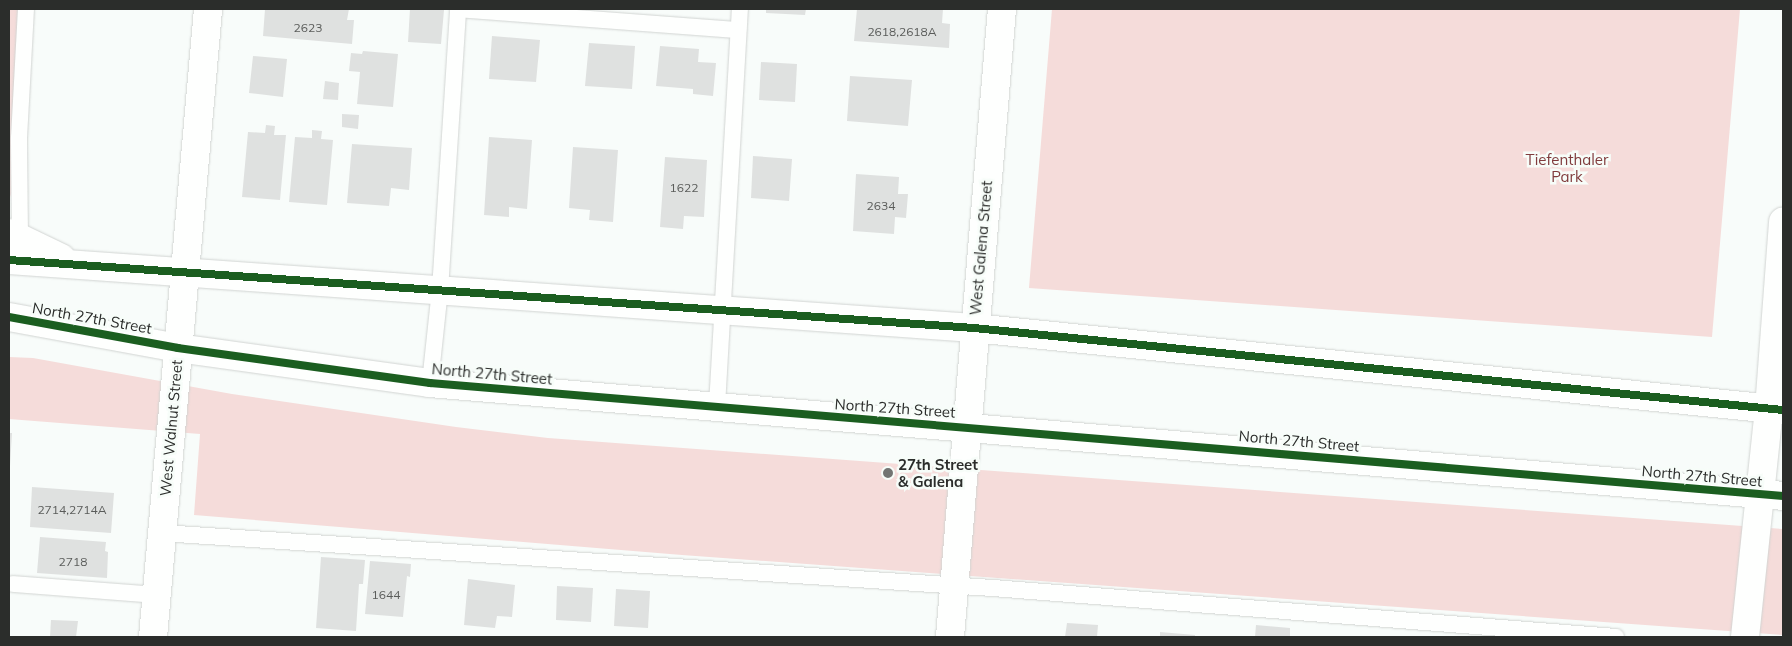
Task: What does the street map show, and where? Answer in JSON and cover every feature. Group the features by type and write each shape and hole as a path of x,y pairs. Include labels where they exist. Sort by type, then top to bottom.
{"main road":[{"name":"West Walnut Street","path":"153,637 208,9"},
{"name":"West Galena Street","path":"950,637 974,328 1002,9"},
{"path":"1745,637 1771,495 1783,222"},
{"path":"13,244 74,264 974,328 1776,409"},
{"name":"North 27th Street","path":"9,317 178,348 430,382 1771,495"},
{"path":"9,331 60,325"}],"lane":[{"path":"13,244 26,9"},
{"path":"430,382 440,290 458,9 738,30"},
{"path":"717,406 720,310 740,9"},
{"path":"162,533 954,586 1616,637"},
{"path":"13,584 156,595"}],"green space":[{"path":"9,9 21,9 13,189 9,200"},
{"name":"Tiefenthaler Park","path":"1052,9 1740,9 1712,337 1029,288"},
{"path":"9,357 33,358 232,394 456,427 548,438 1783,529 1783,635 682,555 194,515 200,434 9,419"}],"building":[{"path":"265,9 349,9 347,20 354,20 352,44 263,36"},
{"path":"410,9 444,10 441,44 408,42"},
{"path":"766,9 806,9 805,15 766,13"},
{"path":"857,9 943,9 942,23 950,24 949,48 854,41"},
{"path":"492,36 540,40 536,82 489,79"},
{"path":"589,43 635,46 632,89 585,86"},
{"path":"660,46 699,49 698,62 716,63 713,96 693,94 693,89 656,86"},
{"path":"363,51 398,54 393,107 357,104 360,72 349,71 351,53 362,54"},
{"path":"253,56 287,59 283,97 249,93"},
{"path":"761,62 797,64 795,102 759,100"},
{"path":"850,76 912,80 908,126 847,121"},
{"path":"325,81 339,83 338,100 323,99"},
{"path":"342,114 359,115 358,129 342,127"},
{"path":"266,125 275,126 274,135 286,135 280,200 242,197 248,132 265,133"},
{"path":"312,130 322,131 321,139 333,140 327,205 289,202 295,137 312,138"},
{"path":"489,137 532,140 527,209 509,207 509,217 484,215"},
{"path":"352,144 412,148 409,190 391,188 389,206 347,203"},
{"path":"573,147 618,150 613,222 589,220 590,210 569,208"},
{"path":"753,156 792,159 789,201 751,198"},
{"path":"665,157 707,160 704,217 684,216 683,229 660,227"},
{"path":"856,174 899,177 898,194 908,194 906,218 895,217 894,234 853,231"},
{"path":"9,433 12,433 10,466 9,466"},
{"path":"32,487 114,493 111,533 30,527"},
{"path":"40,537 106,542 105,551 108,552 107,578 37,573"},
{"path":"321,557 365,560 363,584 359,584 356,631 316,628"},
{"path":"370,561 411,564 410,577 407,576 403,617 365,614"},
{"path":"468,579 515,585 512,617 497,616 495,628 464,625"},
{"path":"557,586 593,588 591,622 556,620"},
{"path":"616,589 650,591 648,628 614,626"},
{"path":"51,620 78,621 76,637 50,637"},
{"path":"1067,623 1098,625 1097,637 1065,637"},
{"path":"1256,625 1290,628 1290,637 1255,637"},
{"path":"1160,632 1195,635 1195,637 1160,637"}],"cycle path":[{"path":"9,260 974,328 1783,410"},
{"path":"9,317 178,348 430,383 1783,496"}],"place":[{"name":"27th Street & Galena","path":"888,473"}]}
